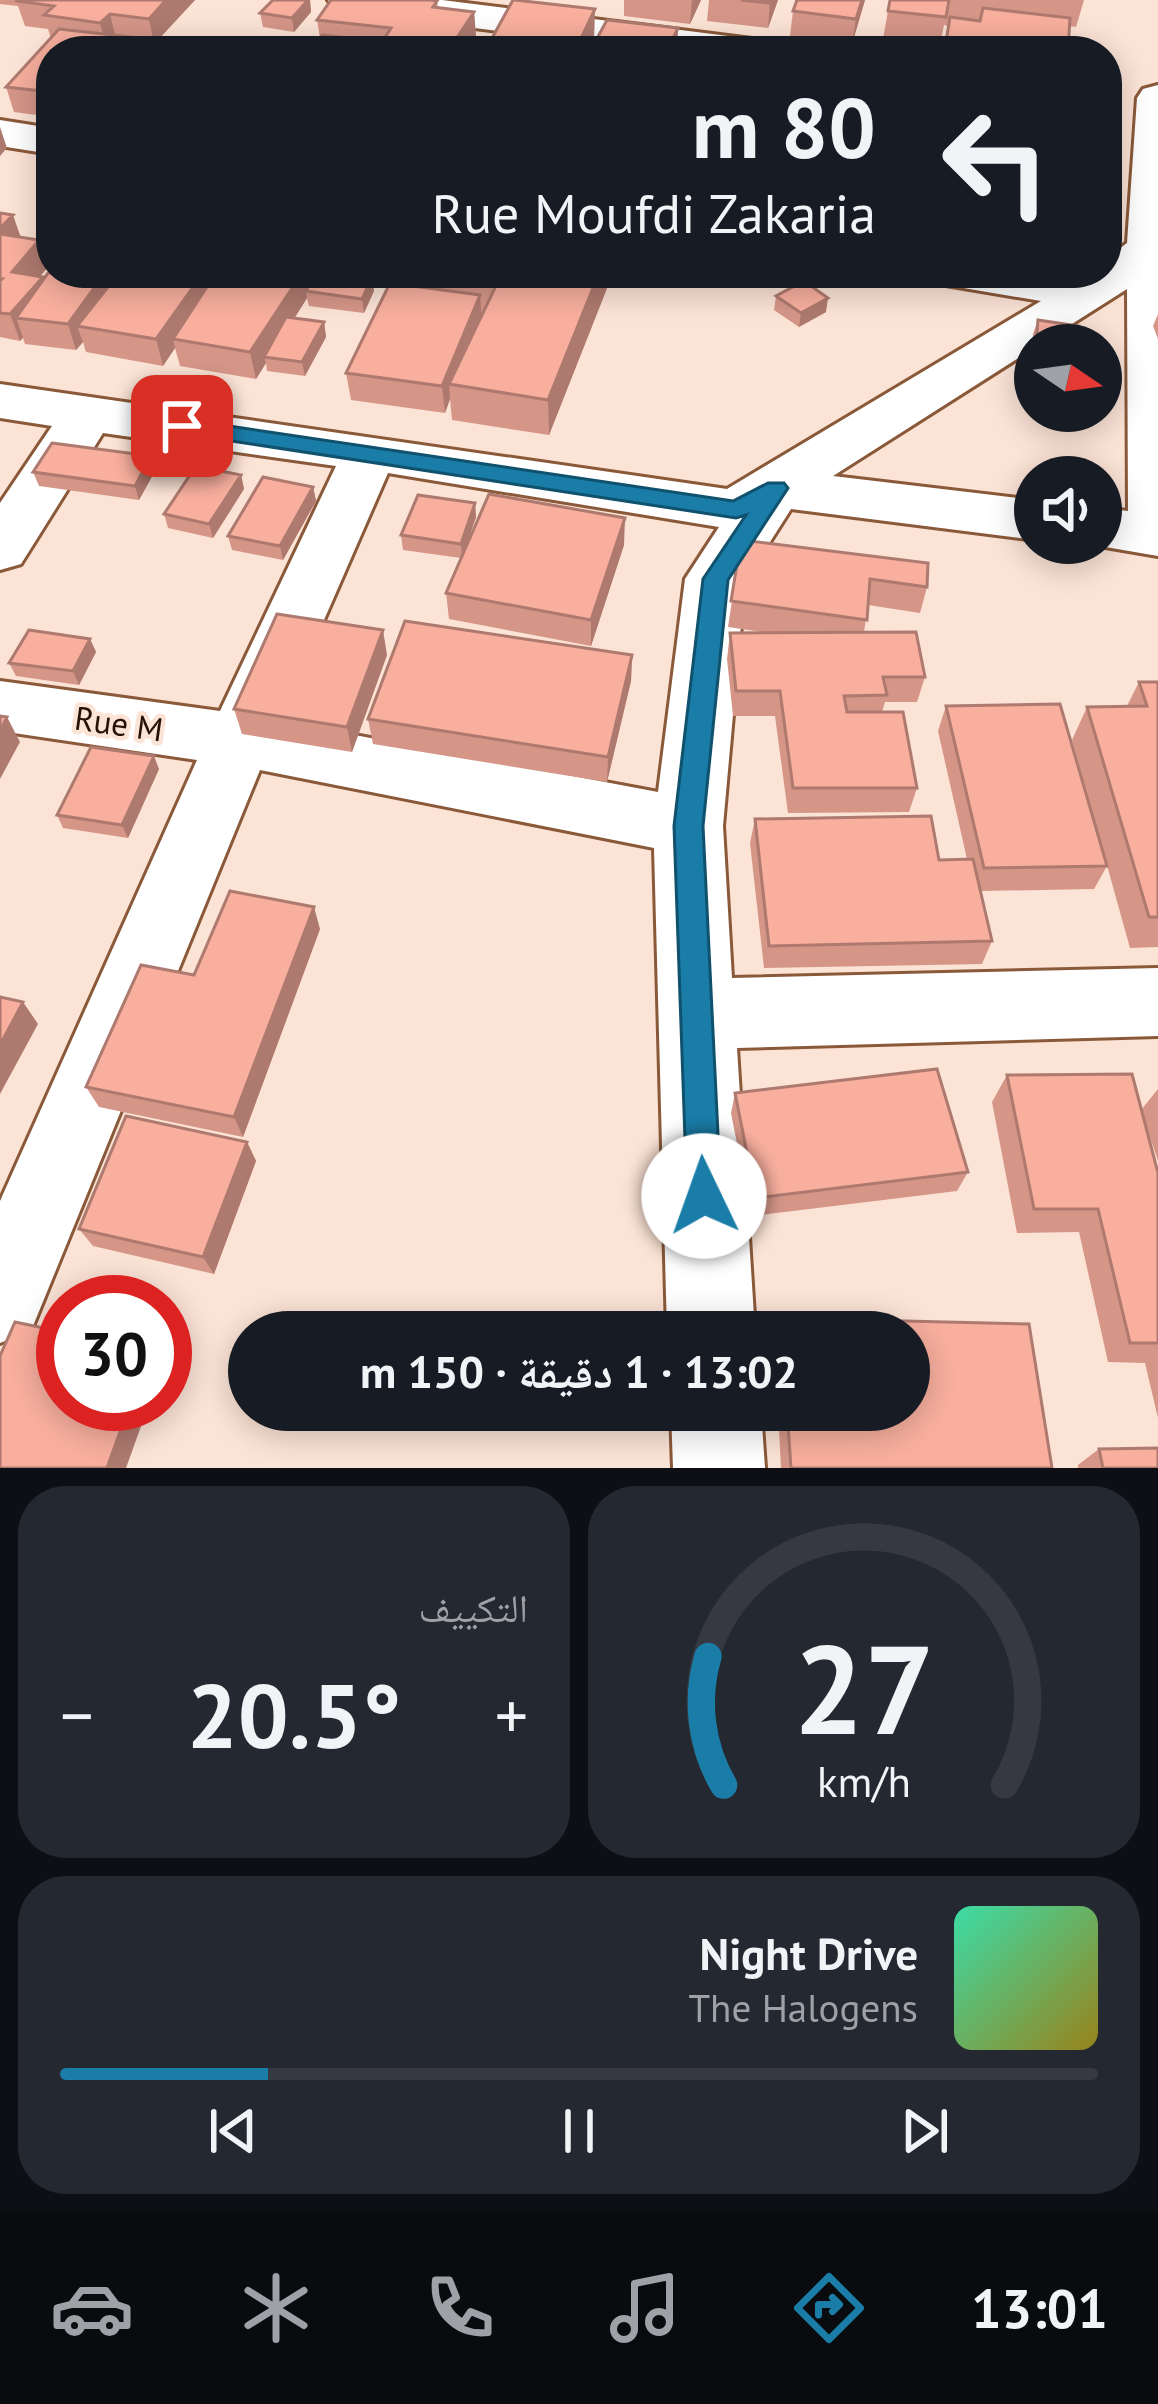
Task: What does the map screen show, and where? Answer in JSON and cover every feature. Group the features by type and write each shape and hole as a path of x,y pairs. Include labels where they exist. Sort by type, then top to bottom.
{"street":[{"path":"348,0 455,6 653,36"},
{"path":"1122,532 1157,536 1155,249 1147,100"},
{"path":"0,133 36,139"},
{"path":"1122,271 1155,249"},
{"path":"1054,288 1089,293"},
{"path":"711,1311 688,826 715,579 756,499 1096,288"},
{"path":"0,401 756,499 1014,518"},
{"path":"0,549 88,414"},
{"path":"0,1300 239,740 370,452"},
{"name":"Rue M","path":"0,706 239,740 688,826"},
{"path":"694,1014 1158,1002"},
{"path":"717,1431 719,1468"}],"building":[{"path":"18,0 166,0 149,19 110,14 100,23 44,15 54,6"},
{"path":"273,0 308,0 292,18 260,13"},
{"path":"331,0 431,0 437,1 433,7 474,12 458,36 386,36 391,28 317,20"},
{"path":"513,0 595,9 582,36 493,36"},
{"path":"797,0 862,0 856,19 793,11"},
{"path":"890,0 949,0 946,17 888,11"},
{"path":"983,8 1070,18 1069,36 947,36 950,17 980,21"},
{"path":"607,20 678,28 674,36 598,36"},
{"path":"59,29 121,36 53,36"},
{"path":"36,54 36,90 6,87"},
{"path":"0,213 13,215 0,228"},
{"path":"0,234 36,240 12,272 36,276 36,285 10,314 0,313"},
{"path":"37,288 94,288 68,324 16,318"},
{"path":"107,288 192,288 156,339 77,326"},
{"path":"206,288 292,288 250,352 173,339"},
{"path":"308,288 367,288 362,299"},
{"path":"388,288 480,295 442,386 346,373"},
{"path":"495,288 593,288 548,400 449,384"},
{"path":"791,288 814,288 828,298 801,313 776,296"},
{"path":"286,317 324,322 302,362 264,357"},
{"path":"52,443 151,456 135,486 33,472"},
{"path":"196,466 241,475 209,524 164,514"},
{"path":"263,477 313,487 280,546 228,536"},
{"path":"489,494 625,518 591,620 446,593"},
{"path":"418,495 475,503 461,544 401,535"},
{"path":"741,540 928,563 927,587 870,579 867,620 731,601"},
{"path":"277,614 383,630 347,727 234,709"},
{"path":"405,621 632,655 608,757 368,719"},
{"path":"29,630 90,639 73,671 9,663"},
{"path":"916,632 925,677 883,677 887,695 844,696 847,712 903,712 917,788 793,788 780,691 736,691 730,633"},
{"path":"1139,682 1158,682 1158,917 1149,917 1087,707 1147,706"},
{"path":"1060,704 1107,866 984,868 946,706"},
{"path":"91,747 154,756 122,825 57,815"},
{"path":"931,816 939,860 973,859 992,941 769,946 755,819"},
{"path":"230,891 314,907 234,1117 86,1087 141,965 194,975"},
{"path":"0,997 23,1002 0,1045"},
{"path":"937,1069 968,1172 756,1198 735,1093"},
{"path":"1132,1074 1158,1173 1158,1343 1130,1343 1098,1209 1034,1209 1007,1075"},
{"path":"126,1116 247,1142 203,1257 79,1229"},
{"path":"15,1322 36,1326 36,1431 120,1431 107,1468 0,1468 0,1356"},
{"path":"930,1322 1029,1324 1052,1468 791,1468 788,1431 930,1431"},
{"path":"1158,1448 1158,1468 1103,1468 1099,1449"}],"route":[{"path":"182,426 736,510 776,488 715,579 688,826 704,1196"}]}
